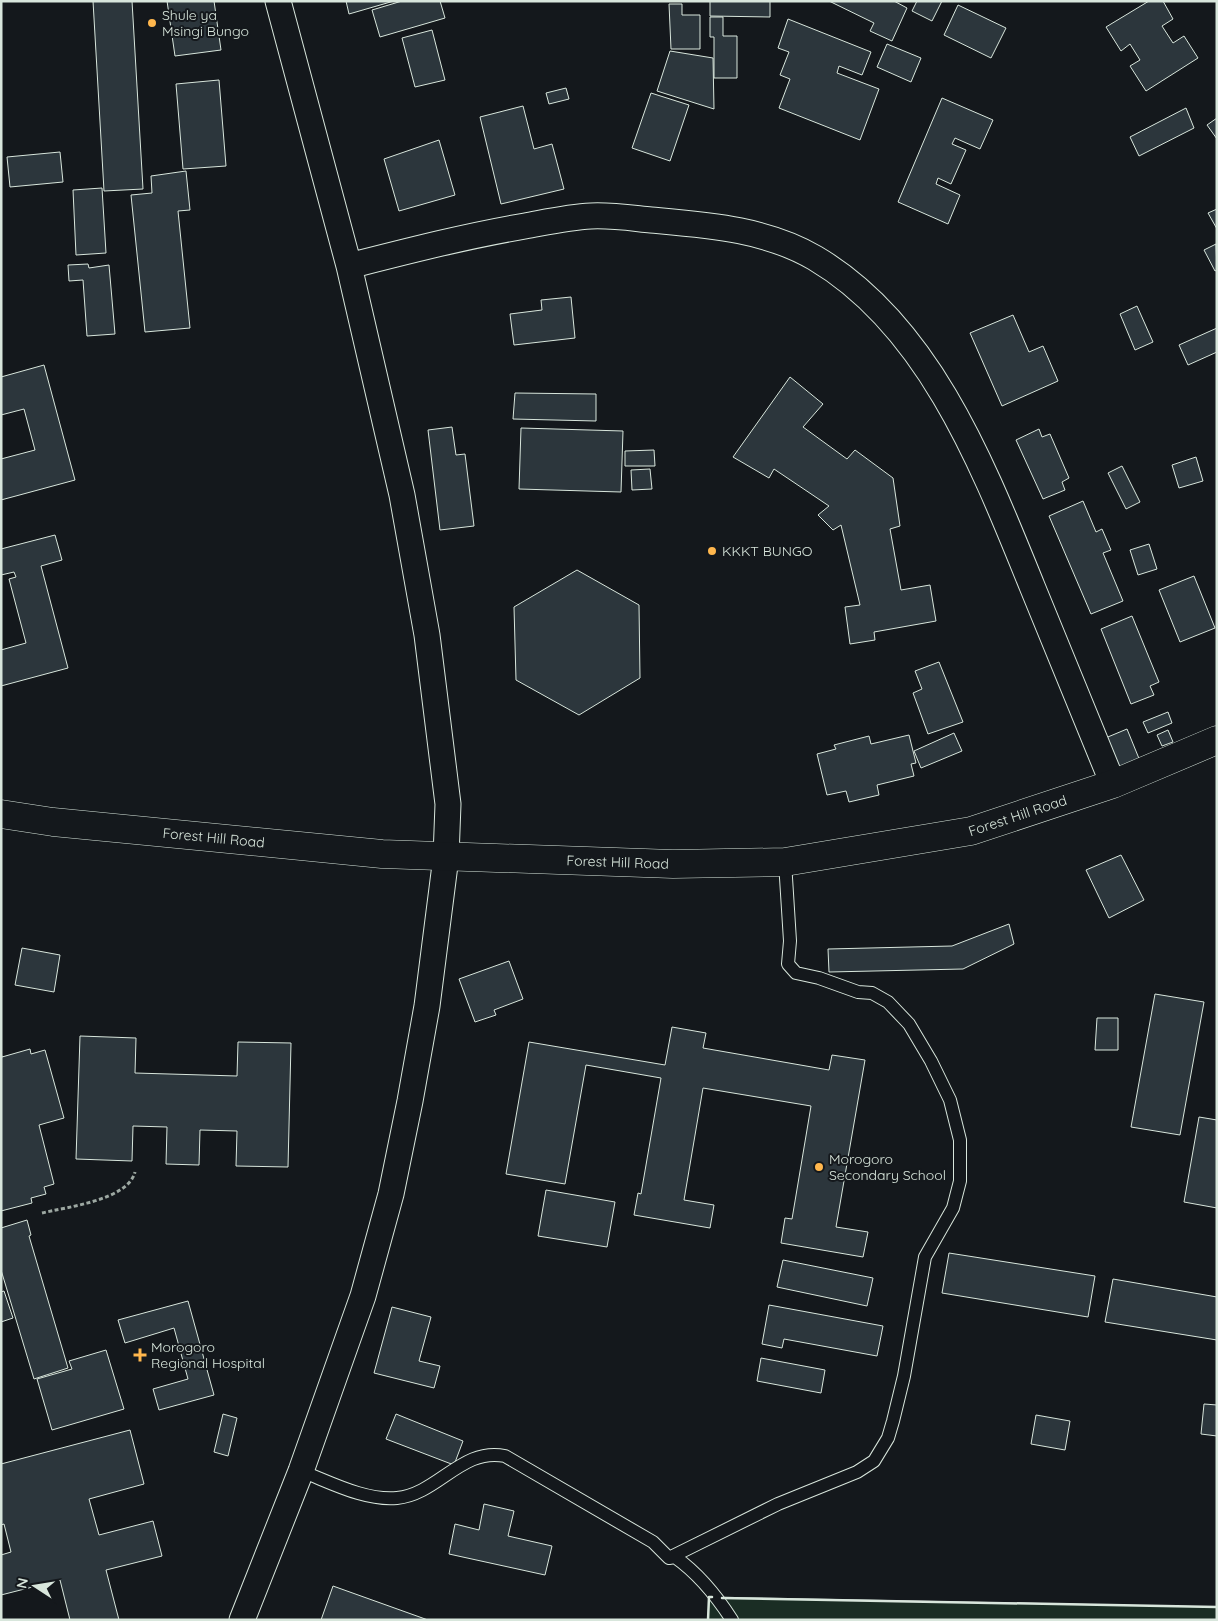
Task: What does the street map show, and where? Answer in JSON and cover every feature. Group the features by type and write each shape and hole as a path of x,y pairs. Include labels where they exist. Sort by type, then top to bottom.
{"street":[{"path":"242,1620 301,1471 363,1296 391,1194 427,1006 446,857 448,804 439,720 417,574 402,495 349,266 278,1"},
{"path":"349,266 483,233 550,221 602,216 681,222 757,234 798,248 823,263 862,292 891,321 948,401 1002,512 1113,784"},
{"name":"Forest Hill Road","path":"1,814 53,822 220,837 316,849 446,857 673,864 785,862 972,831 1113,784 1217,740"}],"lane":[{"path":"669,1558 778,1504 857,1472 874,1461 888,1438 893,1421 904,1376 925,1257 953,1208 960,1180 960,1140 950,1100 931,1060 909,1024 888,1002 872,993 858,992 820,978 796,973 788,964 790,941 785,862"},
{"path":"301,1471 366,1495 398,1498 431,1485 475,1457 490,1453 505,1456 653,1542 669,1558 675,1558 694,1571 720,1602 732,1620"}],"path":[{"path":"42,1213 114,1194 133,1181 135,1172"}],"green space":[{"path":"709,1597 1217,1607 1217,1620 708,1620"}],"building":[{"path":"93,1 132,1 143,189 104,191"},
{"path":"167,1 214,1 221,50 175,56"},
{"path":"346,1 394,1 349,14"},
{"path":"402,1 440,1 445,18 380,37 372,10"},
{"path":"710,1 770,1 770,17 710,16"},
{"path":"829,1 894,1 907,8 892,41 870,31 874,23"},
{"path":"917,1 942,1 932,21 912,11"},
{"path":"1149,1 1163,1 1173,19 1162,26 1173,43 1184,36 1198,58 1146,91 1130,66 1140,60 1130,44 1121,51 1106,27"},
{"path":"669,4 682,4 682,15 700,15 700,49 671,49"},
{"path":"958,5 1006,28 991,58 944,35"},
{"path":"710,17 723,17 723,36 737,36 737,78 714,78 714,37 710,37"},
{"path":"788,19 871,52 862,75 839,66 837,73 879,89 860,140 779,108 790,79 780,75 789,52 778,48"},
{"path":"432,30 445,80 415,87 402,38"},
{"path":"887,44 921,58 911,82 877,67"},
{"path":"670,51 713,58 714,109 657,91"},
{"path":"219,80 226,166 183,169 176,84"},
{"path":"566,88 569,99 549,104 546,93"},
{"path":"651,93 689,105 670,161 632,148"},
{"path":"942,98 993,120 980,149 955,138 952,144 966,150 951,184 938,178 936,184 960,195 948,224 898,202"},
{"path":"523,106 534,149 552,144 564,189 501,204 480,117"},
{"path":"1186,108 1194,128 1139,156 1130,137"},
{"path":"1217,118 1217,139 1207,125"},
{"path":"439,140 455,195 399,211 384,159"},
{"path":"60,152 63,182 10,187 7,157"},
{"path":"186,171 190,210 178,211 190,328 145,332 131,195 152,193 151,176"},
{"path":"102,188 106,253 76,255 73,190"},
{"path":"1217,209 1217,229 1208,213"},
{"path":"1216,244 1217,270 1215,271 1204,250"},
{"path":"88,264 89,268 109,265 115,334 87,336 83,280 69,281 68,265"},
{"path":"571,297 575,338 514,345 510,314 542,310 541,300"},
{"path":"1137,306 1153,342 1135,350 1120,314"},
{"path":"1013,315 1029,352 1043,346 1058,381 1002,406 970,333"},
{"path":"1217,328 1217,352 1188,365 1179,345"},
{"path":"44,365 75,480 1,500 1,459 35,450 24,409 1,415 1,377"},
{"path":"790,377 823,404 803,427 847,459 855,450 893,478 900,526 890,529 901,590 930,585 936,621 874,632 875,640 850,644 845,607 860,605 841,525 833,530 818,515 829,506 774,469 769,478 733,457"},
{"path":"515,393 596,394 596,421 513,419"},
{"path":"452,427 456,455 465,454 474,526 440,530 428,430"},
{"path":"521,428 623,431 621,492 519,489"},
{"path":"1039,429 1042,437 1050,434 1069,478 1062,482 1065,490 1043,499 1016,440"},
{"path":"654,450 655,466 625,466 625,451"},
{"path":"1196,457 1203,481 1179,488 1172,465"},
{"path":"1122,466 1140,502 1126,509 1108,473"},
{"path":"650,469 652,489 632,490 631,470"},
{"path":"1083,501 1096,532 1102,529 1111,550 1103,553 1123,601 1091,614 1049,516"},
{"path":"55,535 62,560 41,566 68,668 1,686 1,650 26,643 9,579 16,577 14,572 1,575 1,549"},
{"path":"1149,544 1157,569 1138,575 1130,550"},
{"path":"577,570 639,605 640,678 579,715 516,680 514,607"},
{"path":"1194,576 1215,628 1180,642 1159,590"},
{"path":"1132,616 1159,682 1150,686 1154,695 1131,704 1101,629"},
{"path":"939,662 963,722 928,734 913,693 922,689 915,671"},
{"path":"1168,712 1172,723 1148,733 1143,722"},
{"path":"1127,729 1140,761 1116,771 1103,739"},
{"path":"1168,730 1173,742 1162,746 1157,735"},
{"path":"954,733 962,751 921,768 914,751"},
{"path":"909,735 916,763 911,764 914,776 877,785 879,795 849,802 846,791 827,795 817,754 836,749 834,745 869,736 871,744"},
{"path":"1121,855 1144,900 1109,918 1086,870"},
{"path":"1009,924 1014,944 963,969 829,972 828,949 952,946"},
{"path":"22,948 60,955 54,992 15,985"},
{"path":"509,961 523,999 494,1010 496,1015 475,1022 459,979"},
{"path":"1155,994 1204,1002 1180,1135 1131,1127"},
{"path":"1097,1018 1118,1018 1118,1050 1095,1050"},
{"path":"672,1027 706,1033 703,1048 829,1070 832,1055 865,1060 836,1227 868,1232 863,1257 781,1243 785,1218 792,1219 811,1106 703,1088 684,1200 714,1205 710,1228 634,1215 638,1193 641,1194 661,1078 586,1065 565,1184 506,1174 529,1042 665,1065"},
{"path":"80,1036 136,1038 135,1073 237,1076 238,1042 291,1043 288,1167 236,1166 237,1131 200,1130 199,1165 166,1164 167,1127 133,1126 132,1161 76,1159"},
{"path":"30,1049 31,1054 45,1050 64,1118 39,1125 54,1184 44,1187 46,1194 31,1198 32,1203 1,1211 1,1053 2,1057"},
{"path":"1199,1117 1217,1120 1217,1208 1184,1202"},
{"path":"546,1190 615,1202 607,1247 538,1236"},
{"path":"27,1220 31,1235 29,1236 68,1368 34,1379 1,1270 1,1228"},
{"path":"949,1253 1095,1276 1088,1317 942,1293"},
{"path":"783,1260 873,1278 867,1306 777,1287"},
{"path":"1113,1279 1217,1297 1217,1340 1105,1322"},
{"path":"4,1291 13,1318 1,1322 1,1292"},
{"path":"188,1301 214,1395 159,1410 153,1389 188,1379 174,1328 125,1343 118,1320"},
{"path":"769,1305 883,1326 877,1356 784,1339 782,1348 762,1344"},
{"path":"392,1307 431,1317 419,1361 440,1366 434,1388 374,1373"},
{"path":"106,1350 124,1409 52,1430 37,1379 72,1369 69,1361"},
{"path":"761,1358 825,1370 821,1393 757,1381"},
{"path":"1204,1404 1217,1405 1217,1436 1201,1434"},
{"path":"223,1414 237,1418 228,1456 214,1452"},
{"path":"396,1414 463,1441 454,1465 386,1439"},
{"path":"1036,1415 1070,1421 1065,1450 1031,1444"},
{"path":"130,1430 144,1484 89,1499 99,1535 153,1521 162,1556 106,1570 119,1620 70,1620 60,1580 1,1595 1,1555 11,1552 4,1524 1,1525 1,1464"},
{"path":"484,1504 514,1511 508,1536 552,1546 545,1575 449,1554 455,1524 479,1530"},
{"path":"333,1586 428,1620 321,1620"}],"wall":[{"path":"708,1620 709,1597 712,1597"},
{"path":"722,1598 1217,1607"}],"place":[{"name":"Shule ya Msingi Bungo","path":"152,23"},
{"name":"KKKT BUNGO","path":"712,551"},
{"name":"Morogoro Secondary School","path":"819,1167"},
{"name":"Morogoro Regional Hospital","path":"140,1355"}]}
